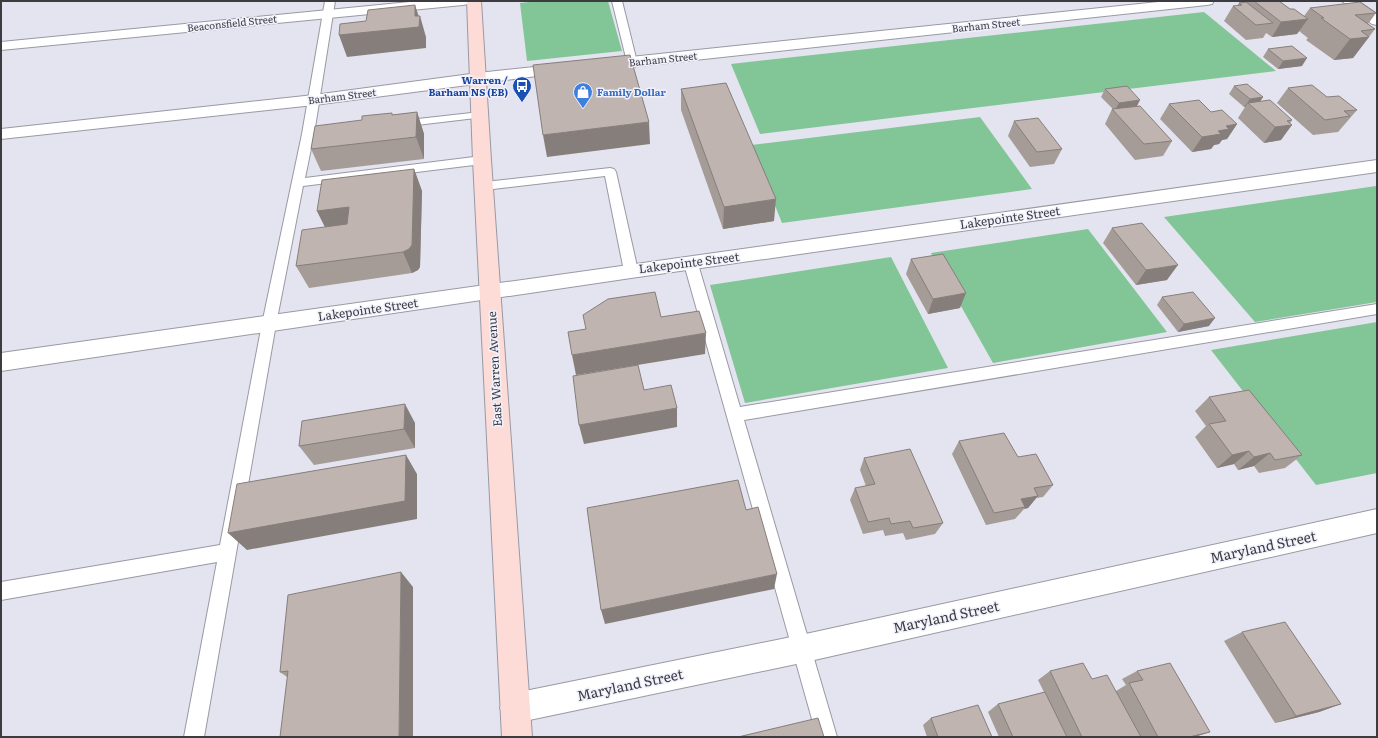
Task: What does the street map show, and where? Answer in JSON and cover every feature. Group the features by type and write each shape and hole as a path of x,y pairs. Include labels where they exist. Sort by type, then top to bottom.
{"main road":[{"name":"East Warren Avenue","path":"474,1 482,160 485,186 517,737"}],"street":[{"name":"Beaconsfield Street","path":"1,46 329,8 463,1"},
{"path":"1080,1 1093,14"},
{"name":"Barham Street","path":"1,134 314,100 478,78 1207,1"},
{"path":"1349,1 1377,21"},
{"name":"Lakepointe Street","path":"1,362 631,271 691,264 1377,166"},
{"name":"Maryland Street","path":"515,708 801,649 1377,521"}],"lane":[{"path":"617,1 632,62"},
{"path":"194,737 269,324 308,134 329,8"},
{"path":"386,126 480,115"},
{"path":"308,134 323,132"},
{"path":"298,183 482,160"},
{"path":"485,186 610,172 631,271"},
{"path":"691,264 827,737"},
{"path":"734,415 1377,309"},
{"path":"1,591 228,552"}],"green space":[{"path":"538,1 608,1 622,51 527,61 520,3"},
{"path":"1204,12 1276,71 760,134 731,64"},
{"path":"980,117 1032,189 782,223 751,145"},
{"path":"1376,186 1377,302 1255,322 1164,217"},
{"path":"1088,229 1167,332 993,363 931,253"},
{"path":"891,257 948,368 745,403 710,285"},
{"path":"1377,322 1377,473 1316,485 1211,350"}],"building":[{"path":"1254,1 1279,1 1308,19 1281,22"},
{"path":"1246,2 1273,23 1256,25 1233,6 1242,5 1239,3"},
{"path":"1360,2 1376,13 1355,15 1375,29 1361,31 1369,37 1350,39 1310,8"},
{"path":"415,5 415,16 420,16 419,27 339,35 340,24 366,21 368,10"},
{"path":"1292,46 1307,58 1283,61 1268,49"},
{"path":"630,55 649,122 543,135 533,65"},
{"path":"726,83 776,199 724,207 681,89"},
{"path":"1247,84 1263,97 1250,99 1234,86"},
{"path":"1312,85 1327,97 1339,96 1357,110 1344,111 1350,116 1325,120 1288,88"},
{"path":"1127,86 1140,100 1119,103 1105,89"},
{"path":"1199,100 1211,112 1222,110 1237,124 1226,126 1229,129 1218,131 1221,134 1202,137 1169,104"},
{"path":"1270,100 1292,120 1287,121 1292,125 1275,127 1248,103"},
{"path":"1140,106 1172,141 1144,144 1112,109"},
{"path":"417,112 416,137 311,149 315,126 362,120 362,116"},
{"path":"1038,118 1062,149 1037,152 1014,121"},
{"path":"414,169 412,245 409,249 403,252 296,266 302,230 347,224 349,207 317,211 322,180"},
{"path":"1142,223 1178,265 1146,270 1112,228"},
{"path":"943,254 966,293 933,299 911,259"},
{"path":"655,292 661,317 699,311 706,333 572,355 568,332 586,329 583,315 608,299"},
{"path":"1193,292 1215,318 1184,324 1162,297"},
{"path":"638,365 644,390 671,385 677,408 579,425 573,376"},
{"path":"1249,390 1302,455 1275,460 1270,453 1254,457 1249,451 1232,455 1209,424 1226,421 1209,397"},
{"path":"405,404 404,429 299,446 302,421"},
{"path":"1004,433 1018,457 1036,454 1053,485 1034,488 1038,496 1021,499 1025,507 994,513 959,441"},
{"path":"910,449 943,523 913,528 910,521 891,524 889,518 868,522 855,488 875,484 864,458"},
{"path":"406,455 405,501 228,533 237,484"},
{"path":"738,480 746,510 758,507 777,574 601,610 587,508"},
{"path":"401,572 399,737 280,737 288,671 280,672 288,595"},
{"path":"1285,622 1341,704 1296,716 1242,632"},
{"path":"1083,663 1092,679 1107,675 1141,737 1082,737 1050,671"},
{"path":"1170,663 1210,732 1189,737 1158,737 1129,683 1143,680 1137,671"},
{"path":"1045,692 1067,737 1013,737 998,704"},
{"path":"978,705 992,737 938,737 931,718"},
{"path":"818,718 824,737 738,737"}],"place":[{"name":"Warren / Barham NS (EB)","path":"522,103"},
{"name":"Family Dollar","path":"583,109"}]}
